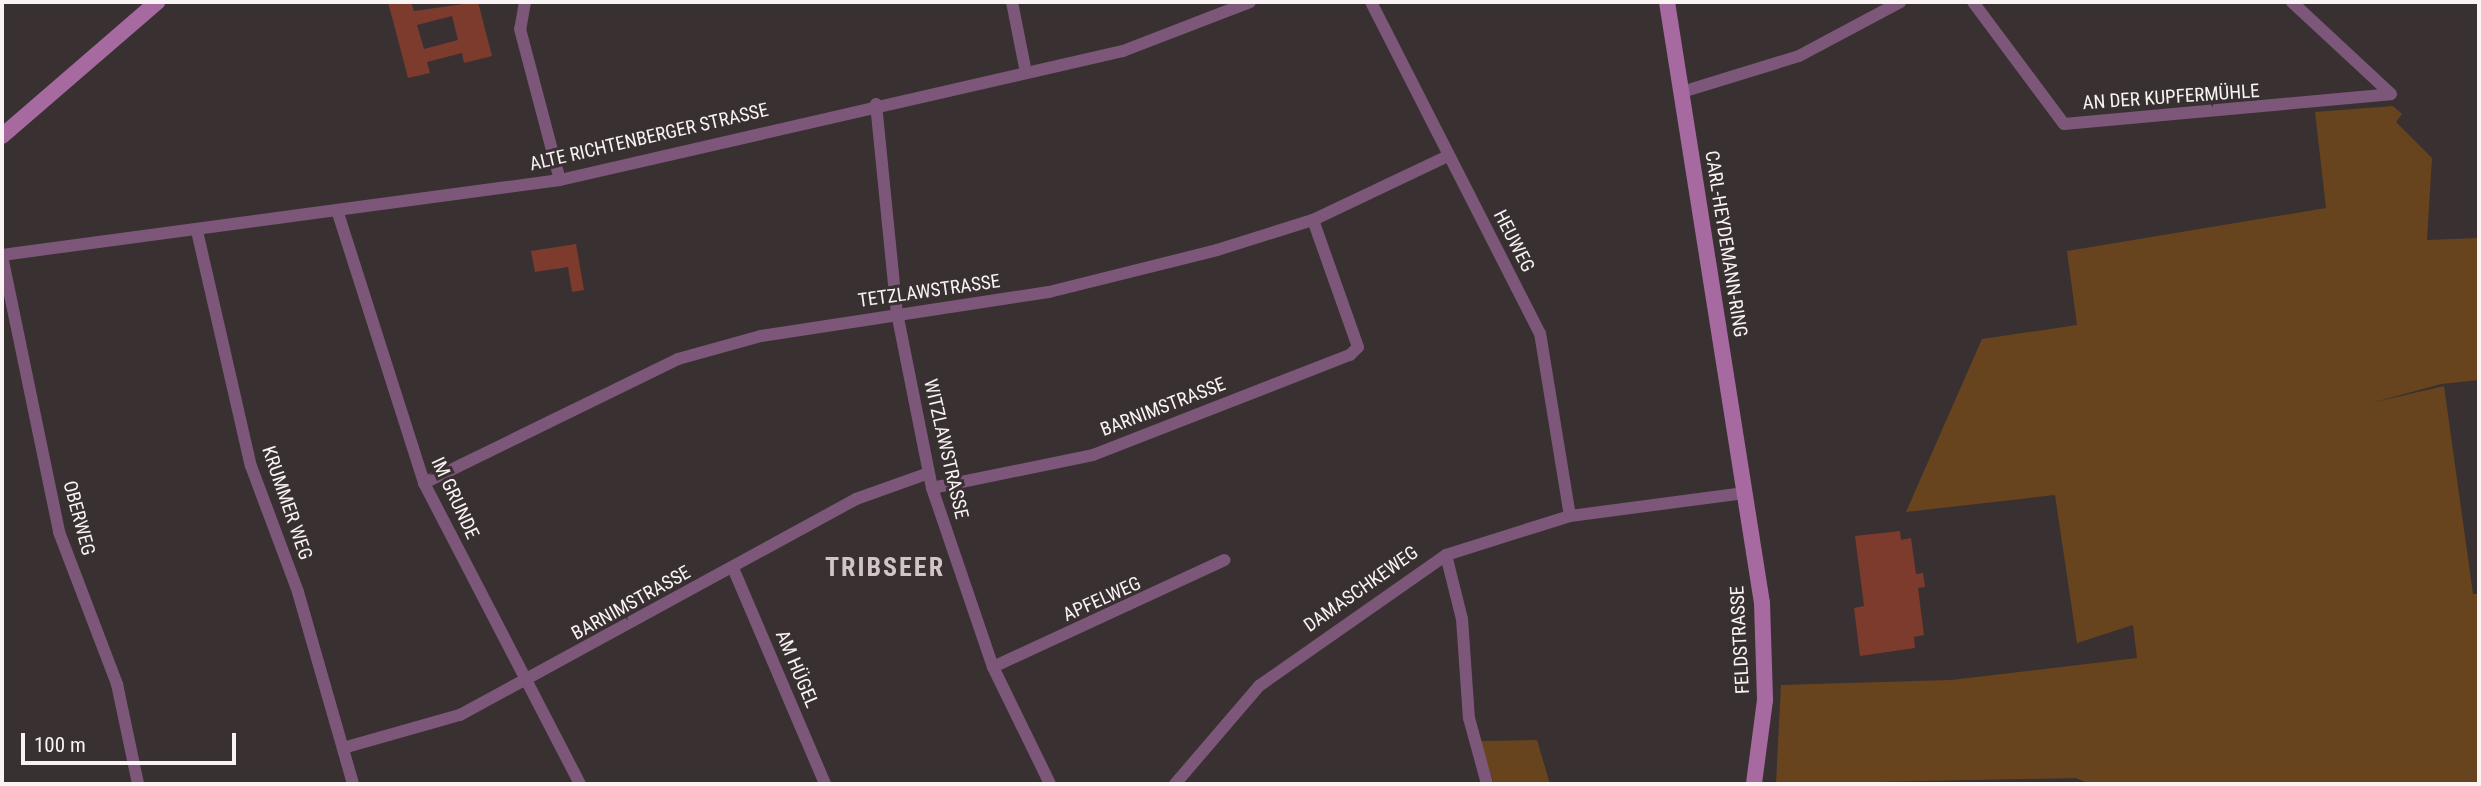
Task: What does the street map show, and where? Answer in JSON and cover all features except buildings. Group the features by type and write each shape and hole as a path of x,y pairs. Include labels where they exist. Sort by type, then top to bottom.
{"main road":[{"path":"2,136 157,2"},
{"name":"CARL-HEYDEMANN-RING","path":"1667,2 1744,493"},
{"name":"FELDSTRASSE","path":"1744,493 1765,637 1754,784"}],"street":[{"path":"525,2 520,29 560,180"},
{"path":"1012,2 1026,73"},
{"name":"ALTE RICHTENBERGER STRASSE","path":"2,255 197,231 560,180 876,104 1123,51 1250,2"},
{"name":"HEUWEG","path":"1371,2 1540,333 1570,516"},
{"path":"1682,92 1768,69 1900,2"},
{"name":"AN DER KUPFERMÜHLE","path":"1973,2 2064,124 2391,94 2292,2"},
{"name":"WITZLAWSTRASSE","path":"876,104 897,313 932,488 993,667 1050,784"},
{"name":"TETZLAWSTRASSE","path":"424,483 678,359 761,336 897,313 1049,292 1313,220 1448,156"},
{"name":"IM GRUNDE","path":"337,211 424,483 580,784"},
{"name":"BARNIMSTRASSE","path":"932,488 1093,455 1358,347 1313,220"},
{"name":"KRUMMER WEG","path":"197,231 251,466 299,592 353,784"},
{"name":"OBERWEG","path":"2,255 59,532 117,684 138,784"},
{"name":"BARNIMSTRASSE","path":"343,748 460,715 526,682 856,499 929,473"},
{"name":"DAMASCHKEWEG","path":"1175,784 1259,686 1447,555 1570,516 1744,493"},
{"path":"1447,555 1462,619 1469,719 1487,784"},
{"name":"APFELWEG","path":"993,667 1224,560"},
{"name":"AM HÜGEL","path":"733,568 825,784"}],"shaded area":[{"path":"2393,106 2402,114 2396,122 2432,158 2427,240 2479,238 2479,380 2441,384 2371,403 2444,386 2473,594 2479,594 2479,784 2089,784 2076,778 1776,784 1781,685 1951,680 2137,658 2133,625 2077,643 2055,495 1906,512 1982,339 2077,325 2067,251 2326,208 2315,112"},
{"path":"1537,740 1550,784 1494,784 1480,741"}],"district":[{"name":"TRIBSEER","path":"885,568"}]}
